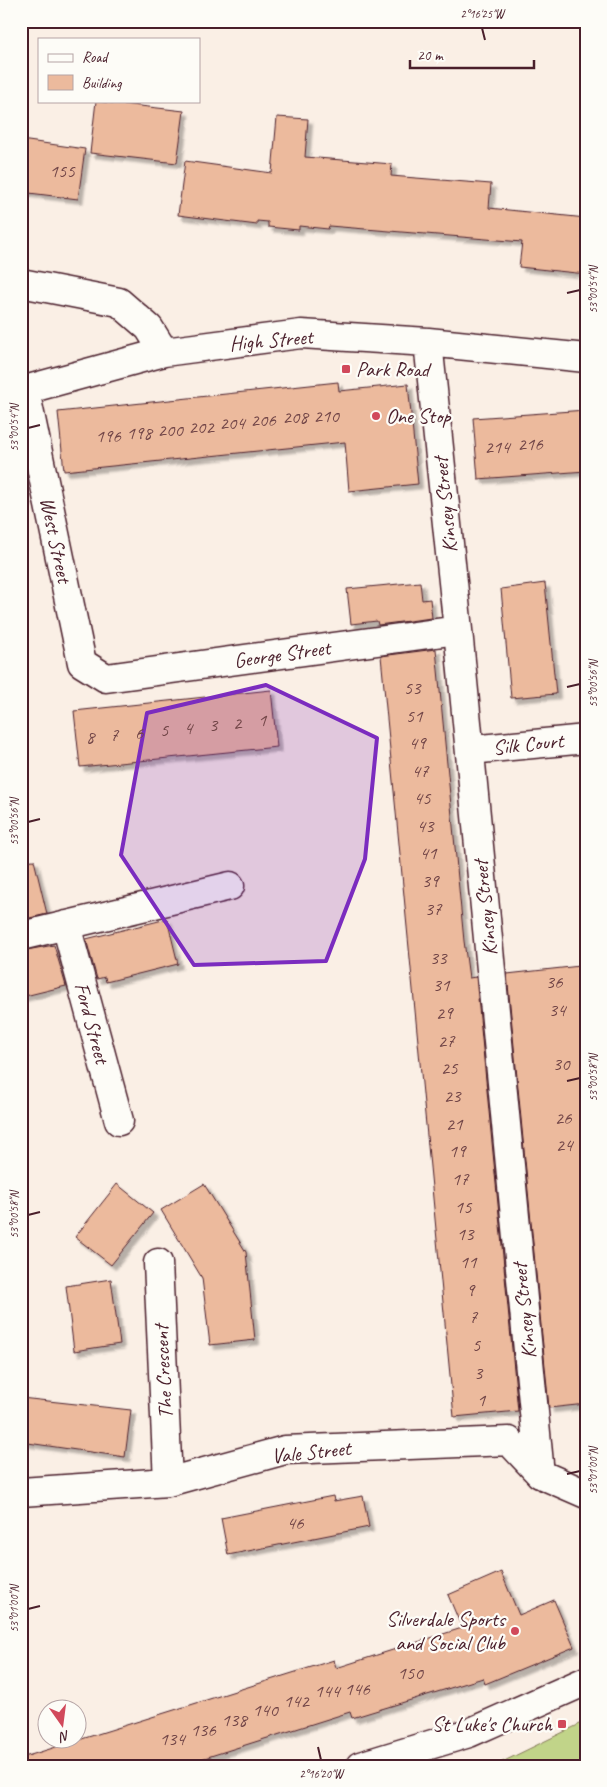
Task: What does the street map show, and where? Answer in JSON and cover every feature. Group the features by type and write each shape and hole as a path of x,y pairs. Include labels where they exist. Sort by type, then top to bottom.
{"street":[{"path":"21,283 119,302 149,328 164,352"},
{"name":"High Street","path":"23,390 164,352 301,334 428,342 586,358"},
{"name":"Kinsey Street","path":"428,342 470,750 540,1474"},
{"name":"West Street","path":"23,390 82,662 106,678"},
{"name":"George Street","path":"106,678 458,630"},
{"name":"Silk Court","path":"470,750 586,739"},
{"path":"21,936 230,886"},
{"name":"Ford Street","path":"66,925 119,1121"},
{"name":"The Crescent","path":"158,1263 168,1482"},
{"name":"Vale Street","path":"21,1492 168,1482 285,1450 509,1441 540,1474 586,1494"},
{"path":"360,1766 469,1733 586,1681"}],"highlighted area":[{"path":"266,685 377,738 365,859 326,961 194,965 121,855 147,713"}],"green space":[{"path":"586,1716 586,1766 494,1766 580,1724"}],"building":[{"path":"96,102 184,111 177,163 90,153"},
{"path":"277,117 308,119 305,157 392,164 391,176 491,184 489,208 586,218 586,274 519,267 522,242 329,226 328,229 299,226 299,230 268,227 268,222 257,221 257,225 178,215 185,161 272,173"},
{"path":"21,140 85,149 78,199 21,192"},
{"path":"338,382 339,391 408,384 418,484 349,491 345,442 64,471 58,412"},
{"path":"586,410 586,471 478,479 473,418"},
{"path":"420,582 422,600 430,599 432,618 378,625 377,621 351,624 347,589"},
{"path":"545,583 556,694 511,698 501,589"},
{"path":"436,649 464,941 469,978 476,977 518,1411 454,1417 381,656"},
{"path":"271,690 277,747 80,767 74,711"},
{"path":"34,860 47,914 21,920 21,861"},
{"path":"167,919 178,964 106,982 105,977 97,979 86,939"},
{"path":"54,945 66,986 21,997 21,951"},
{"path":"580,966 586,1035 586,1404 549,1408 507,974"},
{"path":"117,1184 153,1213 111,1265 75,1237"},
{"path":"204,1184 246,1252 255,1340 210,1345 202,1278 161,1210"},
{"path":"111,1279 120,1344 74,1351 66,1286"},
{"path":"21,1398 131,1410 125,1457 21,1442"},
{"path":"333,1496 334,1501 363,1496 369,1527 228,1555 221,1518"},
{"path":"501,1572 519,1615 554,1600 574,1647 485,1684 483,1678 352,1718 350,1712 179,1766 21,1766 21,1758 47,1750 88,1750 88,1737 334,1660 336,1668 462,1628 448,1595"}],"place":[{"name":"Park Road","path":"346,369"},
{"name":"One Stop","path":"376,416"},
{"name":"Silverdale Sports and Social Club","path":"515,1631"},
{"name":"St Luke's Church","path":"562,1724"}]}
